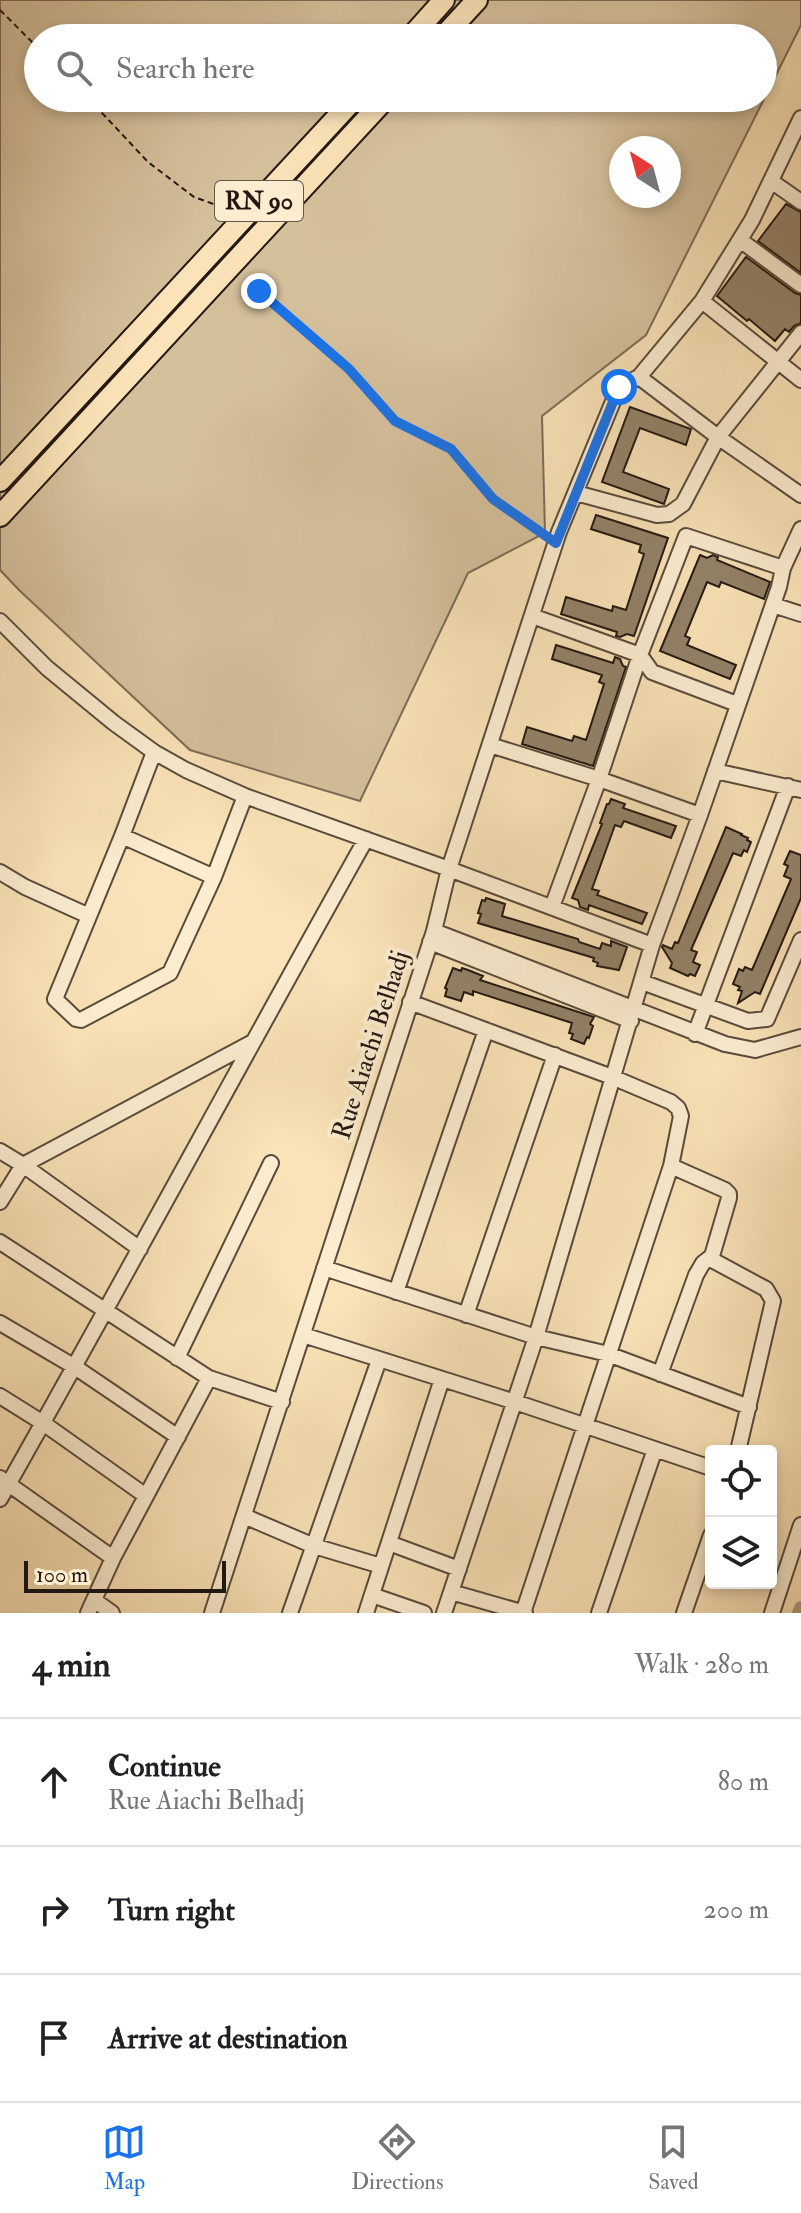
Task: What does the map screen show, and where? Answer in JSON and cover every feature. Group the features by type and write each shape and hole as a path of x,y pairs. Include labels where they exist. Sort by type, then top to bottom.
{"highway":[{"path":"423,24 444,0"},
{"path":"455,24 477,0"},
{"name":"RN 90","path":"0,481 342,112"},
{"name":"RN 90","path":"0,516 373,112"}],"street":[{"name":"Rue Aiachi Belhadj","path":"212,1613 556,543 619,387 639,377 702,301 740,240 801,118"},
{"path":"771,181 801,202"},
{"path":"740,240 801,285"},
{"path":"702,301 801,380"},
{"path":"576,493 657,515 669,514 683,504 718,437 801,333"},
{"path":"639,377 801,495"},
{"path":"444,1613 536,1337 652,945 773,605 783,568 801,529"},
{"path":"552,907 640,655 686,536 783,568"},
{"path":"773,605 801,614"},
{"path":"532,616 640,655 652,672 737,704"},
{"path":"2,625 47,668 114,723 154,752 186,770 245,796 652,945"},
{"path":"490,745 700,815"},
{"path":"154,752 55,999 76,1019 81,1020 170,973 214,877 245,796"},
{"path":"695,1034 795,788 715,771"},
{"path":"122,836 214,877"},
{"path":"0,1499 4,1481 43,1423 107,1311 251,1043 366,839"},
{"path":"0,872 89,916"},
{"path":"432,936 633,1015 725,1044 755,1050 801,1037"},
{"path":"642,982 748,1021 767,1019 801,940"},
{"path":"410,1002 612,1077 671,1102 681,1116 671,1166 524,1613 451,1592"},
{"path":"396,1292 486,1030"},
{"path":"0,1202 23,1165 251,1043"},
{"path":"466,1315 555,1055"},
{"path":"0,1151 140,1249"},
{"path":"177,1358 271,1163"},
{"path":"660,1374 696,1275 712,1256 729,1198 725,1190 671,1166"},
{"path":"0,1242 209,1378 282,1402"},
{"path":"712,1256 714,1261 766,1289 773,1301 740,1445"},
{"path":"324,1268 536,1337 608,1354 749,1407"},
{"path":"0,1323 75,1367 178,1437"},
{"path":"303,1335 705,1466"},
{"path":"290,1613 379,1360"},
{"path":"112,1613 91,1607 113,1558 209,1378"},
{"path":"366,1613 442,1379"},
{"path":"0,1396 146,1496"},
{"path":"599,1613 655,1449"},
{"path":"4,1481 113,1558"},
{"path":"244,1516 314,1546 381,1566"},
{"path":"772,1613 801,1525"},
{"path":"389,1543 459,1569"},
{"path":"684,1613 705,1552"},
{"path":"372,1595 424,1613"}],"path":[{"path":"0,10 24,34"},
{"path":"101,112 148,162 194,197 246,216"},
{"path":"259,291 349,369 395,421 451,449 493,499 556,543"}],"shaded area":[{"path":"0,0 801,0 801,25 777,73 777,24 24,24 24,112 758,112 646,335 542,416 545,533 468,573 360,801 190,750 0,570"}],"building":[{"path":"786,204 801,212 801,273 758,241"},
{"path":"746,257 801,295 801,323 789,332 785,329 775,341 717,296"},
{"path":"630,407 691,429 686,445 640,428 623,472 669,489 664,504 602,482"},
{"path":"596,515 668,538 634,636 616,636 617,632 561,614 566,597 612,611 613,606 626,610 644,554 639,552 641,545 591,529"},
{"path":"700,555 707,558 713,555 718,557 717,560 770,582 764,599 721,582 719,587 707,582 685,636 690,638 687,645 736,665 730,679 660,651"},
{"path":"556,645 613,663 615,657 626,667 593,766 522,744 527,727 572,741 574,736 586,740 604,684 599,682 602,675 552,659"},
{"path":"611,799 625,804 623,808 676,826 671,838 624,821 621,827 615,825 592,889 599,891 597,895 647,913 642,924 589,905 588,910 572,898"},
{"path":"726,827 751,842 747,852 744,850 741,856 733,853 691,950 697,952 693,962 700,965 695,976 688,976 670,968 672,963 662,947 672,949 675,942 678,943"},
{"path":"790,851 801,855 801,898 760,994 755,992 738,1003 742,991 733,984 739,969 743,971 745,967 752,970 791,879 784,876 788,866 784,864"},
{"path":"486,898 505,904 502,916 578,939 600,949 602,943 611,946 611,941 627,947 619,970 597,966 594,958 478,923 482,900"},
{"path":"453,968 468,970 483,976 480,980 594,1017 589,1038 584,1044 571,1039 572,1023 473,991 473,995 464,992 461,1001 445,996"}],"waterway":[{"path":"799,1613 801,1608"}],"route":[{"path":"259,291 349,369 395,421 451,449 493,499 556,543 619,387"}]}
